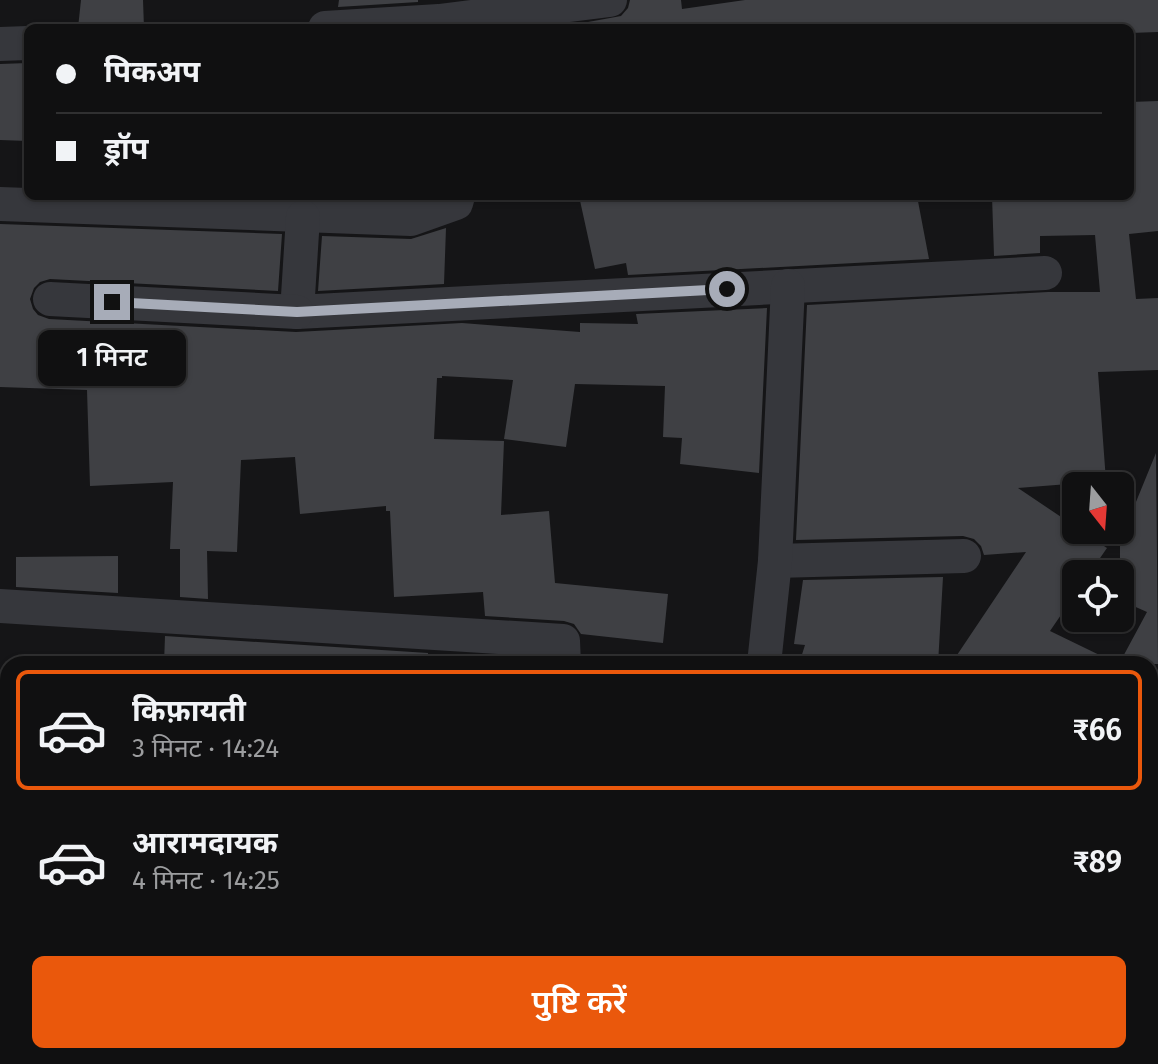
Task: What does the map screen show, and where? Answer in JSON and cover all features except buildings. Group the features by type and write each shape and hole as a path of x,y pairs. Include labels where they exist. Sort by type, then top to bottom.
{"street":[{"path":"447,24 610,0"},
{"path":"0,44 24,43"},
{"path":"0,204 411,219 456,203 457,200"},
{"path":"297,312 303,217"},
{"path":"50,299 297,312 1045,273"},
{"path":"765,656 775,561 788,286"},
{"path":"775,561 964,556"},
{"path":"0,606 563,641 564,656"}],"route":[{"path":"112,302 297,312 727,289"}]}
